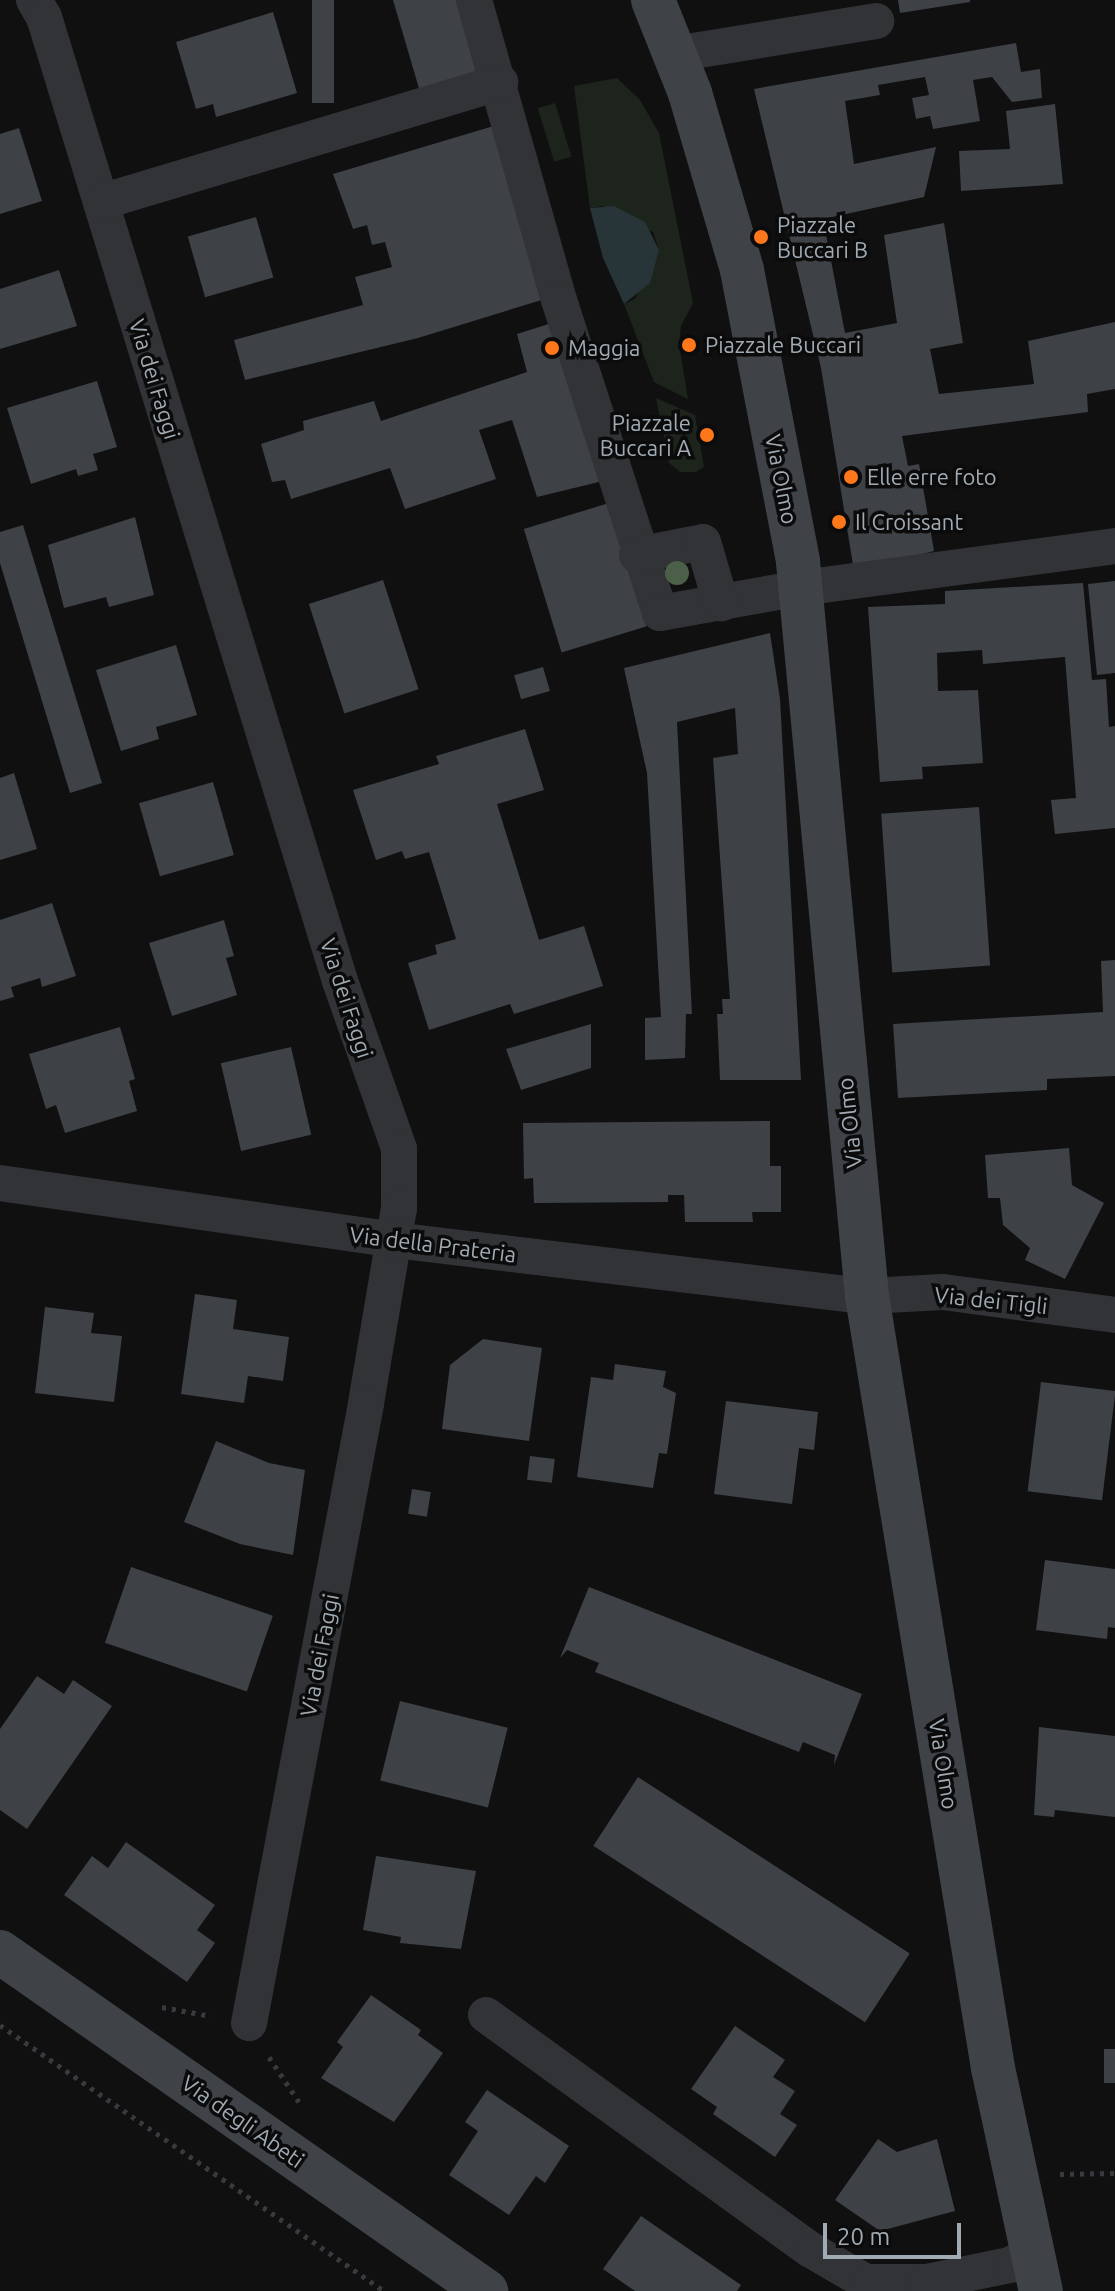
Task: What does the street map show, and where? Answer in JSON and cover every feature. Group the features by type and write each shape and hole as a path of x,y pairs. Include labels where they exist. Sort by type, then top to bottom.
{"street":[{"name":"Via dei Faggi","path":"34,0 101,202 340,981 399,1149 394,1240 249,2023"},
{"path":"474,0 637,555 660,613 801,588 1115,546"},
{"name":"Via Olmo","path":"486,2015 811,2250 866,2282 927,2282 1010,2265 1037,2272 993,2068 867,1296 801,588 742,270 675,54 653,0"},
{"path":"675,54 876,21"},
{"path":"101,202 500,82"},
{"path":"637,555 703,542 721,603"},
{"name":"Via della Prateria","path":"0,1183 394,1240 867,1296"},
{"name":"Via dei Tigli","path":"867,1296 943,1292 1115,1315"},
{"name":"Via degli Abeti","path":"0,1952 486,2291"}],"path":[{"path":"0,2025 384,2291"}],"shaded area":[{"path":"617,78 640,100 659,133 693,303 681,326 679,344 688,399 654,382 624,304 635,299 659,250 653,232 602,206 590,208 574,86"},
{"path":"555,103 571,157 554,162 538,108"},
{"path":"614,206 645,222 659,250 650,283 624,304 603,258 590,208"},
{"path":"656,398 695,415 704,467 696,472 680,472 669,463"}],"building":[{"path":"312,0 334,0 334,103 312,103"},
{"path":"393,0 460,0 484,83 423,102"},
{"path":"898,0 970,0 970,2 900,13"},
{"path":"273,12 297,93 216,117 213,104 196,109 176,42"},
{"path":"1016,43 1021,72 1040,69 1042,98 1012,102 992,77 973,80 980,121 933,129 930,116 916,119 912,98 929,95 925,77 878,85 880,95 845,101 854,164 936,147 924,197 823,219 845,333 897,323 884,235 944,223 963,343 930,349 939,394 1034,384 1028,341 1115,322 1115,389 1087,394 1088,412 902,436 908,466 919,464 934,551 854,571 821,368 754,89"},
{"path":"1055,104 1063,184 961,191 959,151 1010,149 1006,111"},
{"path":"497,125 548,298 418,338 245,380 234,340 363,305 355,277 392,267 385,242 372,245 367,225 353,229 333,174"},
{"path":"19,128 42,201 0,214 0,134"},
{"path":"256,217 273,278 205,297 188,237"},
{"path":"59,270 77,326 0,349 0,289"},
{"path":"555,322 603,481 537,497 512,420 479,430 496,479 405,509 390,468 291,499 285,480 272,482 261,444 304,430 303,421 374,401 381,421 527,372 517,334"},
{"path":"97,381 117,447 93,454 98,470 78,476 76,469 31,484 7,408"},
{"path":"609,503 647,626 562,652 524,529"},
{"path":"135,517 154,595 109,607 106,597 64,608 48,545"},
{"path":"23,525 102,783 70,793 0,563 0,532"},
{"path":"383,580 419,689 344,713 309,604"},
{"path":"1115,581 1115,673 1097,675 1088,584"},
{"path":"1083,583 1092,680 1106,679 1109,727 1115,726 1115,828 1055,834 1051,800 1076,798 1065,657 983,664 982,650 937,653 938,691 978,690 983,763 922,767 923,779 880,782 868,607 945,604 945,591"},
{"path":"770,633 780,699 801,1080 720,1080 717,1014 723,1014 722,999 730,999 713,758 738,754 735,708 677,722 692,1014 686,1014 685,1058 645,1060 645,1018 661,1017 647,773 624,668"},
{"path":"176,645 197,715 156,727 159,739 121,751 96,670"},
{"path":"543,667 550,691 521,699 514,675"},
{"path":"525,729 544,790 497,804 539,940 584,926 603,986 514,1014 510,1004 429,1030 408,963 437,954 435,945 456,939 429,852 405,859 402,851 376,860 353,790 439,764 436,756"},
{"path":"14,773 37,849 0,860 0,778"},
{"path":"213,782 234,855 160,876 139,803"},
{"path":"979,807 990,966 892,972 881,814"},
{"path":"52,903 76,976 42,987 40,978 11,987 14,997 0,1001 0,920"},
{"path":"224,920 234,956 226,958 237,995 172,1016 149,943"},
{"path":"1115,960 1115,1076 1047,1079 1047,1090 898,1098 893,1024 1103,1012 1101,961"},
{"path":"591,1024 591,1068 521,1090 506,1049"},
{"path":"120,1027 135,1079 129,1081 137,1111 65,1133 56,1105 46,1109 29,1054"},
{"path":"291,1047 311,1135 241,1151 221,1063"},
{"path":"770,1121 770,1166 781,1166 781,1212 752,1212 753,1222 685,1222 684,1195 668,1195 668,1202 534,1203 533,1178 524,1179 523,1123"},
{"path":"1069,1148 1072,1185 1104,1203 1065,1279 1025,1260 1030,1248 1003,1225 1000,1198 988,1198 985,1155"},
{"path":"195,1294 237,1300 233,1329 289,1337 283,1381 248,1376 244,1403 181,1394"},
{"path":"45,1307 94,1313 91,1333 122,1336 114,1402 35,1393"},
{"path":"483,1339 542,1348 529,1441 442,1429 450,1365"},
{"path":"615,1364 666,1371 663,1387 676,1393 667,1454 659,1453 653,1488 577,1477 591,1377 613,1380"},
{"path":"1041,1382 1115,1391 1102,1500 1028,1491"},
{"path":"726,1401 818,1412 814,1450 799,1448 792,1504 714,1494"},
{"path":"216,1441 269,1463 305,1470 293,1555 240,1544 184,1522"},
{"path":"530,1456 555,1459 552,1483 527,1480"},
{"path":"412,1489 431,1492 427,1517 408,1514"},
{"path":"1045,1560 1115,1569 1115,1628 1108,1627 1107,1639 1036,1630"},
{"path":"131,1567 273,1616 247,1691 105,1643"},
{"path":"589,1587 862,1694 834,1765 835,1755 803,1742 799,1752 595,1672 599,1663 567,1650 560,1658"},
{"path":"37,1676 64,1694 73,1680 112,1706 27,1829 0,1810 0,1729"},
{"path":"400,1701 508,1728 488,1807 380,1781"},
{"path":"1039,1727 1115,1736 1115,1817 1055,1810 1054,1817 1034,1815"},
{"path":"638,1777 910,1953 865,2022 593,1846"},
{"path":"126,1842 215,1905 197,1930 215,1943 187,1982 64,1895 92,1856 108,1868"},
{"path":"376,1856 476,1871 461,1949 400,1943 401,1937 363,1930"},
{"path":"371,1995 421,2030 418,2035 443,2053 394,2122 321,2078 343,2047 337,2042"},
{"path":"735,2026 785,2060 773,2077 795,2091 780,2114 797,2125 775,2157 713,2114 717,2107 691,2089"},
{"path":"1104,2049 1115,2049 1115,2083 1104,2083"},
{"path":"487,2090 569,2146 545,2183 536,2176 509,2215 449,2175 478,2131 465,2122"},
{"path":"878,2139 897,2152 937,2139 955,2211 880,2231 835,2200"},
{"path":"641,2216 741,2285 737,2291 635,2291 603,2269"}],"place":[{"name":"Piazzale Buccari B","path":"761,237"},
{"name":"Piazzale Buccari","path":"689,345"},
{"name":"Maggia","path":"552,348"},
{"name":"Piazzale Buccari A","path":"707,435"},
{"name":"Elle erre foto","path":"851,477"},
{"name":"Il Croissant","path":"839,522"}]}
